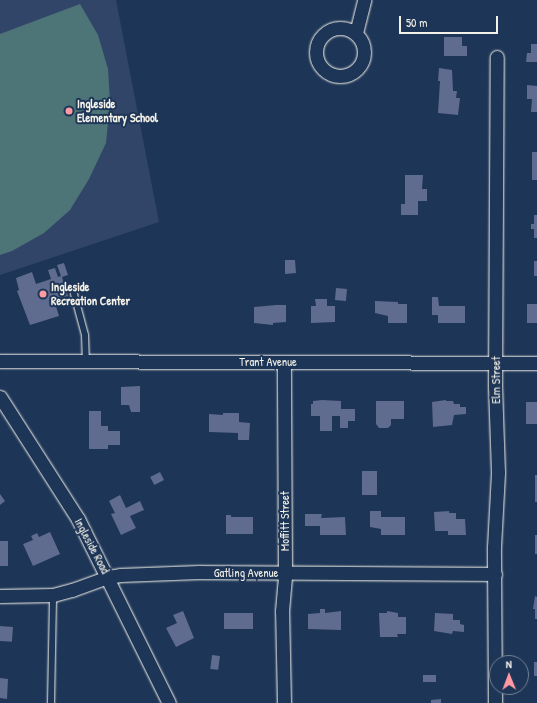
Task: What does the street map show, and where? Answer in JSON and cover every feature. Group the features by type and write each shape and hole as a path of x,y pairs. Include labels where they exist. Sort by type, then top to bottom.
{"street":[{"path":"356,33 364,0"},
{"name":"Elm Street","path":"495,703 495,574 498,472 496,363 497,57"},
{"name":"Trant Avenue","path":"0,362 537,363"},
{"name":"Moffitt Street","path":"284,362 285,573 282,611 284,703"},
{"name":"Ingleside Road","path":"0,398 78,519 169,703"},
{"name":"Gatling Avenue","path":"0,596 53,595 108,577 199,572 495,574"}],"lane":[{"path":"74,294 85,335 86,362"},
{"path":"51,703 53,595"}],"shaded area":[{"name":"Ingleside Elementary School","path":"0,0 116,0 159,222 0,275"}],"green space":[{"name":"Ingleside Elementary School","path":"80,4 98,35 108,69 110,102 106,143 89,179 70,210 44,233 12,251 0,255 0,34"}],"building":[{"path":"444,37 462,37 462,46 467,46 467,56 444,56"},
{"path":"531,44 537,44 537,62 526,62 527,53 531,53"},
{"path":"439,68 452,70 453,91 457,91 456,98 460,98 458,115 438,113 440,81 438,81"},
{"path":"527,85 537,86 537,112 531,112 532,99 527,99"},
{"path":"532,152 537,152 537,180 532,180"},
{"path":"405,175 423,175 422,189 427,189 427,201 418,201 418,215 401,215 401,204 405,204"},
{"path":"534,215 537,215 537,238 534,238 534,229 531,229 531,224 534,224"},
{"path":"285,260 295,260 296,273 285,274"},
{"path":"534,261 537,261 537,276 534,276"},
{"name":"Ingleside Recreation Center","path":"64,263 68,275 62,277 68,296 54,300 59,316 30,325 17,291 19,290 16,278 32,272 36,284 51,279 48,270 55,268 58,277 61,276 57,265"},
{"path":"336,288 347,289 346,301 335,300"},
{"path":"432,297 438,297 439,306 465,306 465,323 438,323 438,315 432,315"},
{"path":"315,299 327,299 327,306 335,306 335,322 311,323 311,306 316,306"},
{"path":"375,301 407,304 407,323 388,323 388,316 375,313"},
{"path":"527,304 537,304 537,323 527,323"},
{"path":"286,305 286,322 273,323 273,325 254,323 254,307"},
{"path":"140,386 140,412 131,412 129,405 121,405 121,387"},
{"path":"446,400 453,401 454,404 460,404 460,407 466,407 466,414 454,415 452,425 433,427 432,402"},
{"path":"313,401 341,401 341,409 355,409 355,421 348,421 348,428 340,428 340,416 332,416 332,431 320,431 320,416 311,416 311,404 313,404"},
{"path":"376,401 404,401 404,419 391,419 391,425 388,428 379,428 376,424"},
{"path":"526,402 537,402 537,424 526,424"},
{"path":"89,411 101,411 101,426 108,426 108,431 120,431 120,445 108,445 108,449 89,449"},
{"path":"223,413 239,413 239,422 250,423 249,440 238,440 238,433 209,432 209,414 223,415"},
{"path":"362,471 377,471 377,495 362,495"},
{"path":"160,472 164,480 154,485 150,477"},
{"path":"535,475 537,475 537,502 535,502"},
{"path":"0,494 5,501 0,505"},
{"path":"120,495 126,508 140,501 144,510 130,516 136,528 121,535 111,514 115,513 109,501"},
{"path":"370,511 381,511 381,517 405,517 405,535 381,535 381,529 370,527"},
{"path":"449,511 449,513 456,513 456,519 465,519 466,535 448,535 448,531 435,531 434,512"},
{"path":"305,514 322,514 321,518 345,517 346,535 320,535 320,526 305,526"},
{"path":"226,515 231,515 231,517 253,517 253,534 226,534"},
{"path":"50,532 60,554 33,566 23,544 33,540 31,536 37,533 39,537"},
{"path":"535,535 537,535 537,554 535,554"},
{"path":"0,541 8,541 8,566 0,566"},
{"path":"535,596 537,597 537,619 535,619 535,609 533,609"},
{"path":"320,609 325,609 325,613 341,611 341,630 308,629 308,614 320,613"},
{"path":"183,611 194,638 176,647 166,628 177,623 173,615"},
{"path":"387,611 398,613 398,617 406,617 406,634 397,634 398,637 380,637 379,613 387,613"},
{"path":"224,613 253,613 253,629 224,629"},
{"path":"435,613 453,614 453,620 460,620 460,624 464,625 464,632 453,631 452,634 434,631"},
{"path":"0,626 13,627 12,642 0,641"},
{"path":"212,655 220,656 218,670 210,669"},
{"path":"534,662 537,662 537,676 534,676"},
{"path":"423,675 436,675 436,682 423,682"},
{"path":"0,678 8,679 7,699 0,698"},
{"path":"441,699 441,703 431,703 431,700"}],"place":[{"name":"Ingleside Elementary School","path":"69,111"},
{"name":"Ingleside Recreation Center","path":"43,294"}]}
